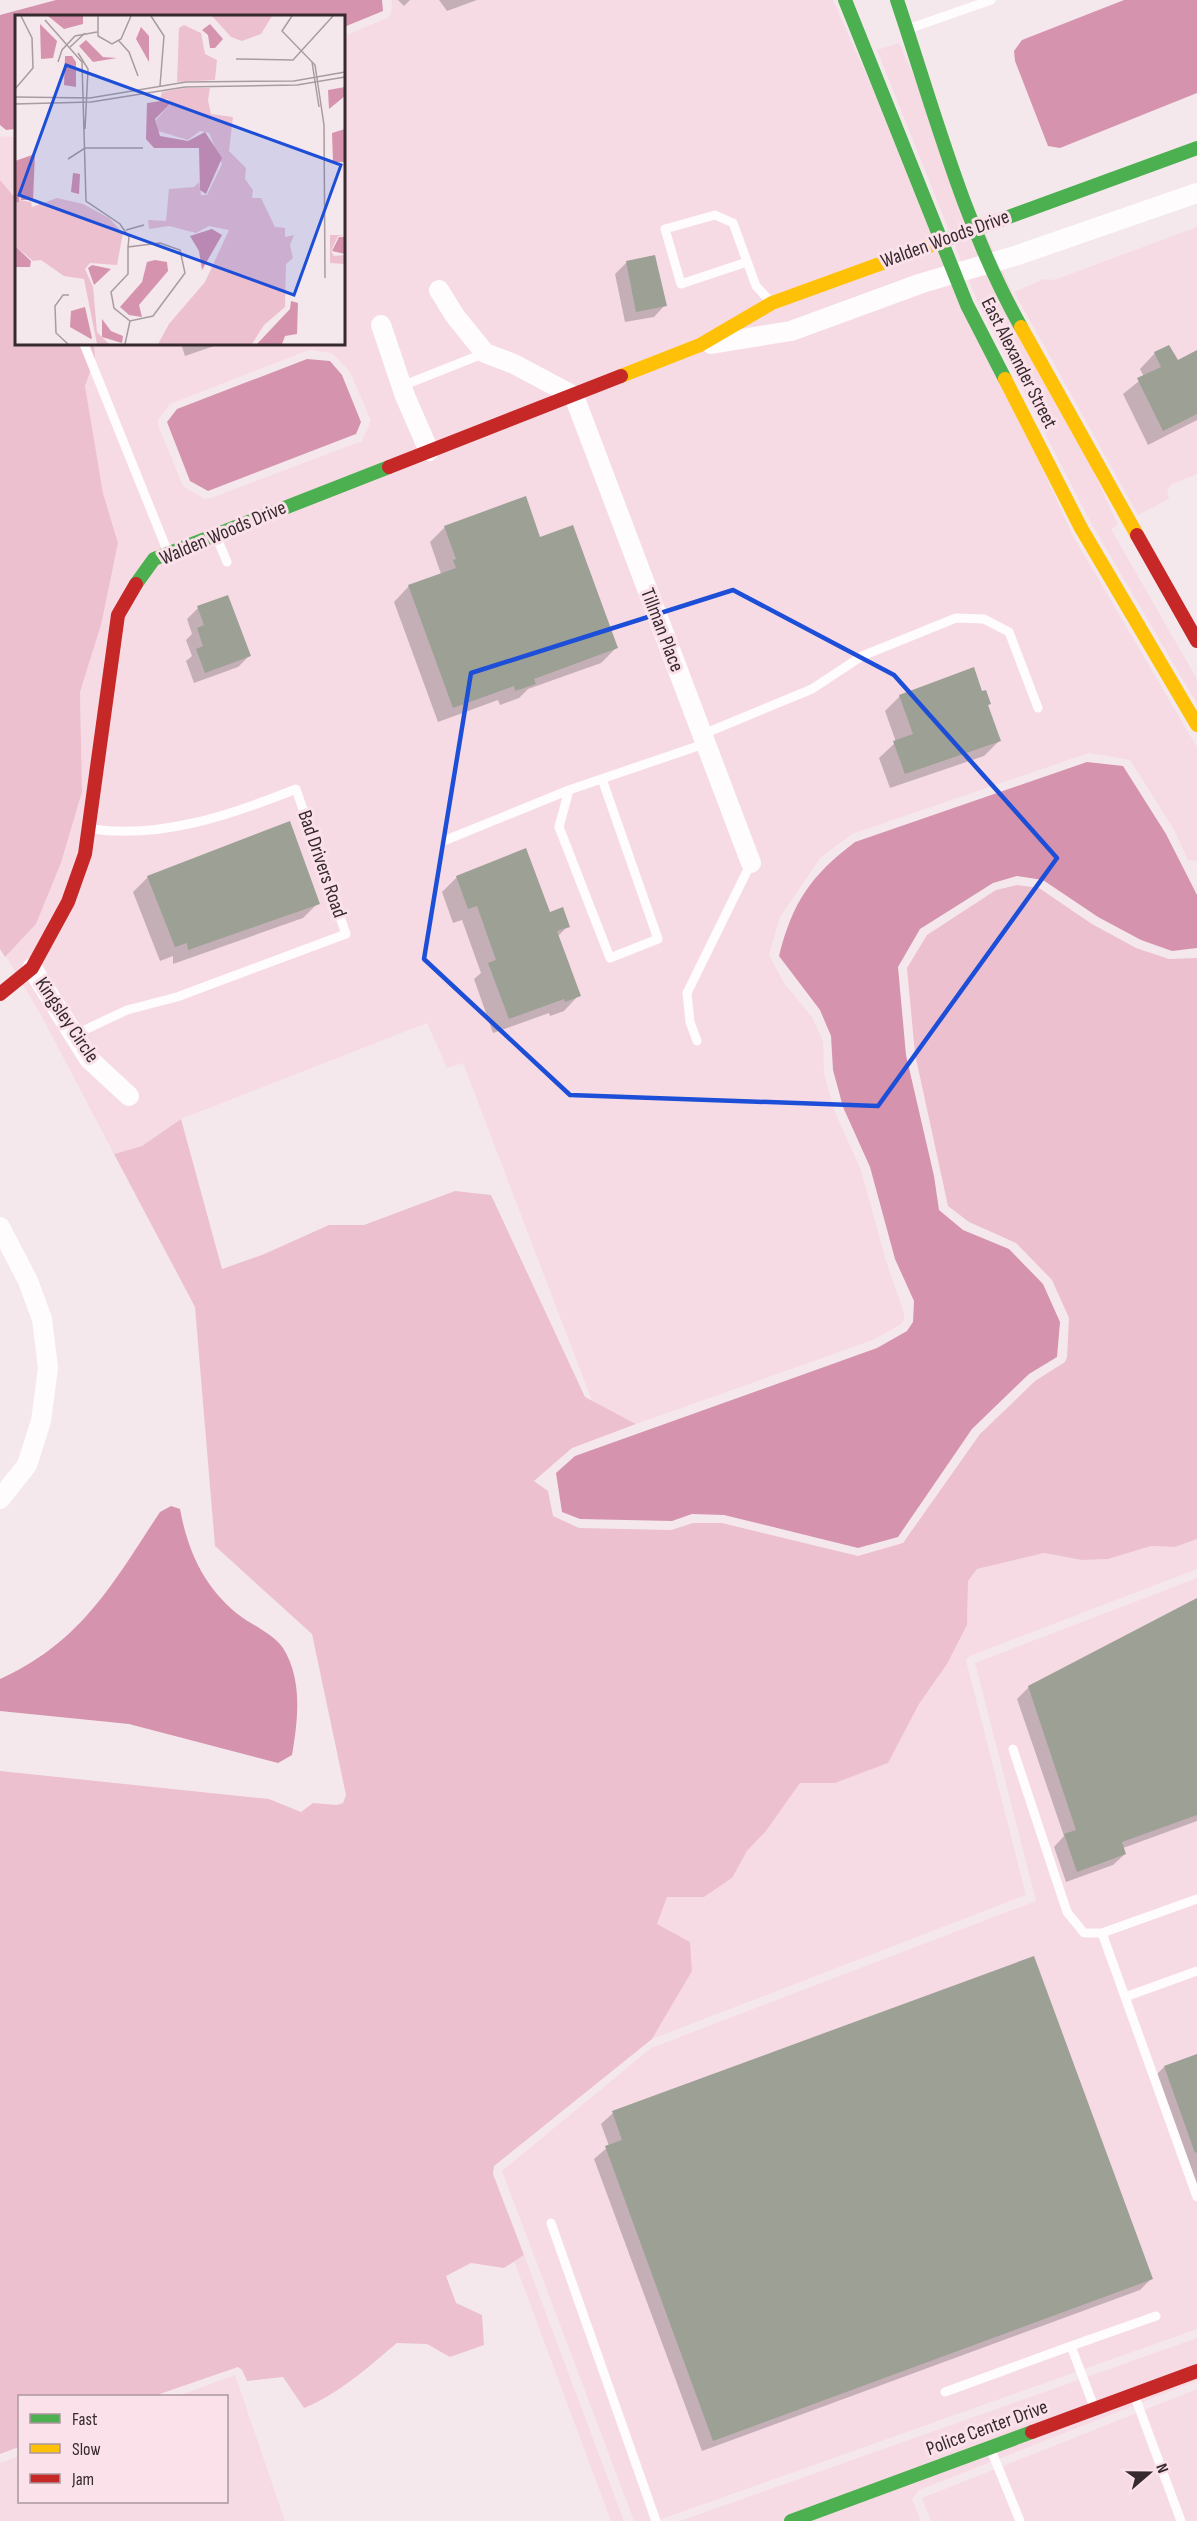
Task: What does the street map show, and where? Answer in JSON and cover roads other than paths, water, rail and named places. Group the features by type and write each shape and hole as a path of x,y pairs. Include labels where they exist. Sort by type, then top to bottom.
{"street":[{"name":"East Alexander Street","path":"845,0 869,42 940,240 967,305 1081,528 1197,725"},
{"name":"East Alexander Street","path":"897,0 901,32 1000,290 1197,640"},
{"name":"Walden Woods Drive","path":"0,994 32,968 68,902 85,854 118,615 154,559 700,345 772,303 975,227 1197,148"},
{"name":"Walden Woods Drive","path":"700,345 791,331 1197,193"},
{"path":"439,290 455,316 484,353 514,364 574,396"},
{"path":"381,325 402,386 429,452"},
{"name":"Tillman Place","path":"574,396 751,863"},
{"name":"Kingsley Circle","path":"32,968 89,1059 129,1096"},
{"path":"0,1227 28,1281 42,1319 48,1368 41,1422 27,1465 0,1498"},
{"name":"Police Center Drive","path":"791,2521 1197,2372"}],"lane":[{"path":"901,32 991,0"},
{"path":"747,262 681,284 665,229 715,215 733,223 756,286 772,303"},
{"path":"84,345 168,552"},
{"path":"402,386 484,353"},
{"path":"215,534 227,562"},
{"path":"446,840 703,739 812,689 862,656 956,618 984,619 1009,632 1038,708"},
{"path":"569,790 559,827 610,958 658,939 602,779"},
{"name":"Bad Drivers Road","path":"74,1035 127,1010 177,997 346,934 296,789 269,800 171,829 115,832 88,829"},
{"path":"697,1041 690,1022 687,993 751,863"},
{"path":"1013,1749 1067,1912 1084,1933 1102,1933 1197,1899"},
{"path":"1102,1933 1197,2197"},
{"path":"1125,1997 1197,1971"},
{"path":"551,2223 656,2521"},
{"path":"945,2392 1156,2316"},
{"path":"1071,2346 1095,2409"},
{"path":"1134,2395 1181,2521"},
{"path":"990,2448 1020,2521"}]}
